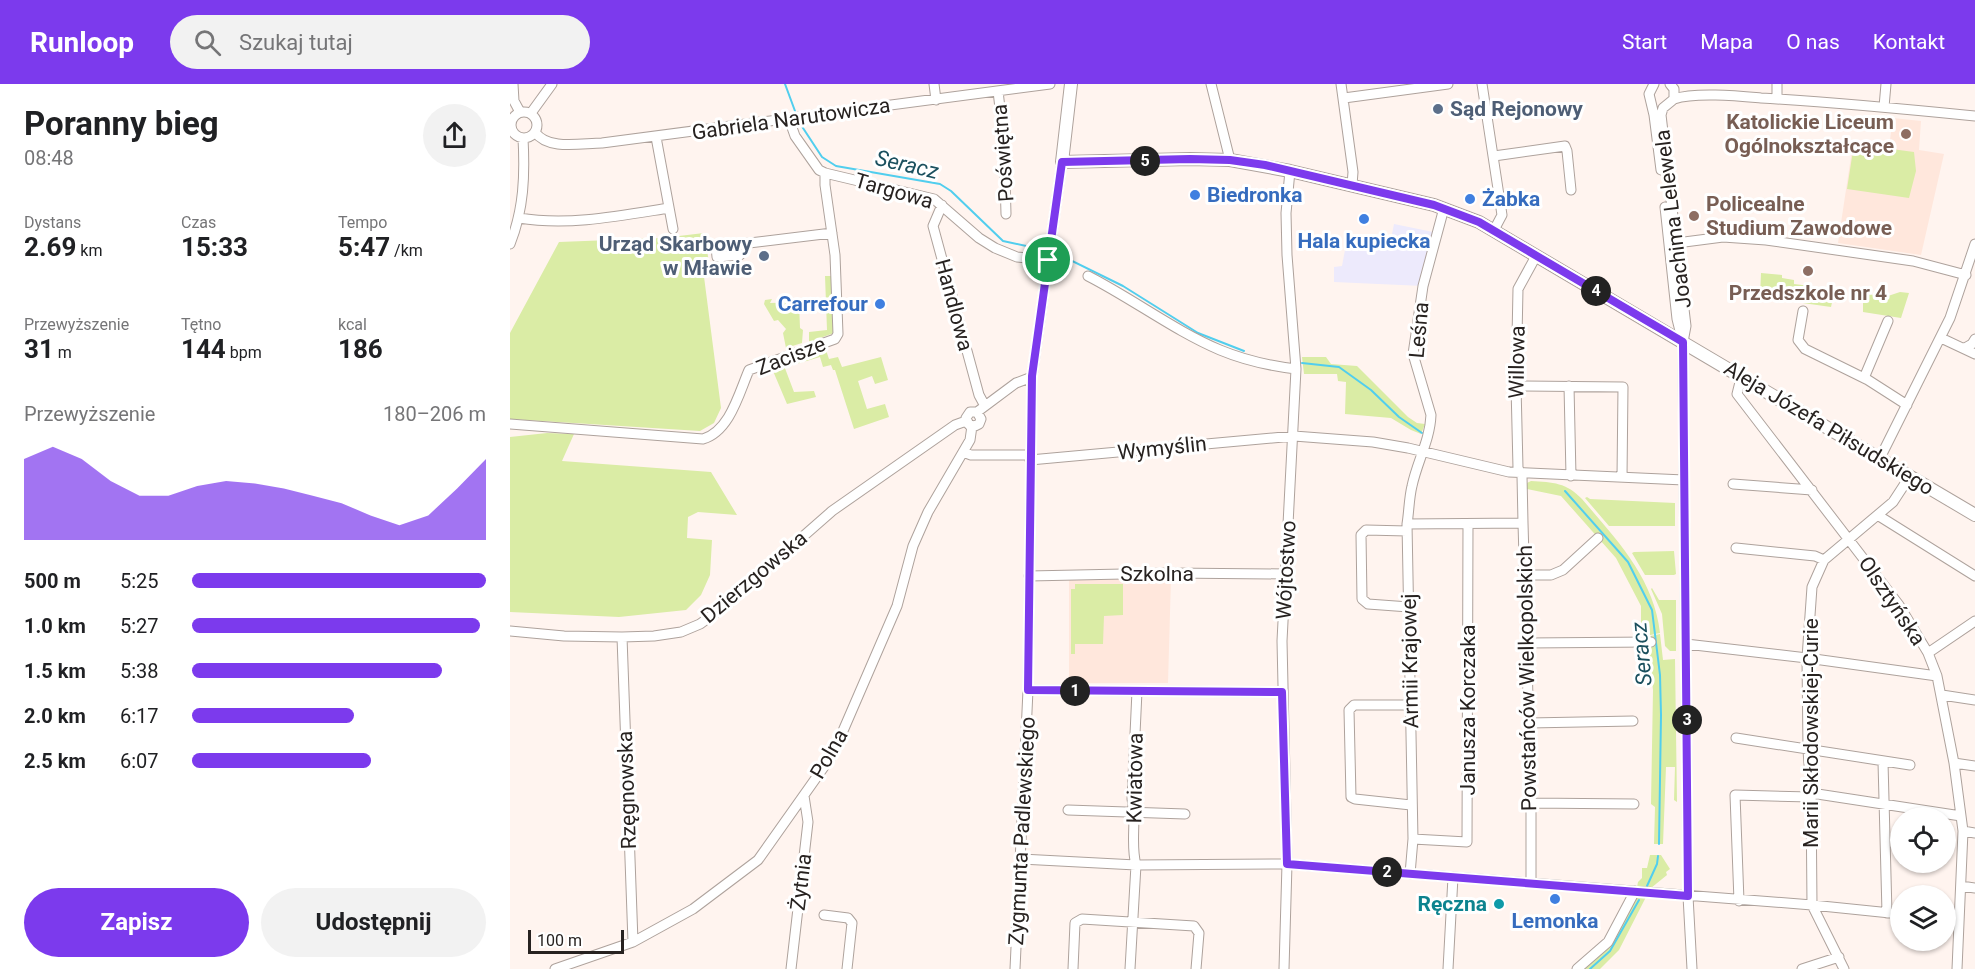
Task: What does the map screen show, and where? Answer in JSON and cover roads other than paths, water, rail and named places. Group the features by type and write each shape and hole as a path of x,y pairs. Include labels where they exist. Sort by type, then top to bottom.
{"main road":[{"name":"Zygmunta Padlewskiego","path":"1062,162 1071,84"},
{"name":"Aleja Józefa Piłsudskiego","path":"1062,162 1230,160 1290,171 1444,208 1494,230 1975,515"}],"street":[{"path":"513,84 514,115 511,131 523,138"},
{"path":"514,115 531,113 552,84"},
{"path":"934,84 936,100"},
{"name":"Gabriela Narutowicza","path":"535,132 540,139 555,144 602,143 936,100 975,89 999,91 1019,86 1050,84"},
{"path":"1211,84 1230,160"},
{"path":"1341,84 1353,172 1352,185"},
{"path":"1344,98 1448,84"},
{"path":"1482,84 1502,215 1494,230"},
{"path":"1776,99 1777,84"},
{"path":"1884,107 1886,84"},
{"name":"Joachima Lelewela","path":"1652,85 1649,94 1686,326 1683,342 1684,480 1688,896 1692,969"},
{"path":"1651,101 1658,106 1666,106 1673,90 1975,116"},
{"name":"Poświętna","path":"999,91 1005,143 1006,214"},
{"name":"Joachima Lelewela","path":"1666,106 1661,118 1672,243"},
{"path":"523,138 535,132 537,122 531,113"},
{"name":"Targowa","path":"789,119 795,136 815,164 825,173 934,199 995,248 1017,256 1048,260"},
{"path":"656,137 673,229"},
{"path":"510,244 519,218 524,182 523,138"},
{"path":"1494,156 1565,146 1571,190"},
{"name":"Zygmunta Padlewskiego","path":"1015,969 1028,690 1032,376 1062,162"},
{"name":"Wójtostwo","path":"1284,969 1287,864 1282,641 1296,369 1287,255 1286,213 1290,171"},
{"name":"Zacisze","path":"510,424 703,439 711,436 729,414 749,370 835,339 838,334 837,271 825,173"},
{"name":"Handlowa","path":"942,205 933,226 981,409"},
{"path":"519,218 557,221 594,220 669,208"},
{"name":"Leśna","path":"1423,452 1431,416 1413,354 1424,286 1444,208"},
{"path":"740,255 717,257 716,247 832,233"},
{"path":"1672,243 1724,237 1766,240 1913,261 1966,275"},
{"path":"1880,458 1941,338 1966,275 1975,244"},
{"name":"Willowa","path":"1519,473 1516,387 1518,289 1536,256"},
{"path":"1088,276 1195,338 1222,351 1296,369"},
{"path":"1803,310 1798,340 1802,346 1864,378 1907,405"},
{"path":"1864,378 1888,321"},
{"path":"1941,338 1975,354"},
{"path":"1965,348 1975,339"},
{"name":"Dzierzgowska","path":"510,631 544,635 622,637 681,632 700,624 718,611 832,511 955,425 969,423 968,414 981,409 1016,384 1032,376"},
{"name":"Olsztyńska","path":"1741,378 1737,394 1899,605 1928,653 1937,676 1954,763 1963,831 1957,969"},
{"path":"1569,386 1571,476"},
{"path":"1516,387 1623,387 1622,477"},
{"name":"Polna","path":"555,969 633,942 693,909 758,860 833,754 897,606 913,546 928,512 970,440 969,423"},
{"name":"Wymyślin","path":"963,452 971,455 1030,458 1294,436 1373,442 1519,473 1684,480"},
{"name":"Armii Krajowej","path":"1410,874 1413,839 1407,528 1411,489 1423,452"},
{"name":"Powstańców Wielkopolskich","path":"1519,473 1522,476 1527,643 1531,883"},
{"name":"Marii Skłodowskiej-Curie","path":"1812,905 1806,658 1812,587 1824,560 1879,516 1893,502 1910,476"},
{"path":"1733,484 1812,490"},
{"path":"1879,516 1975,576"},
{"path":"1409,607 1368,604 1362,599 1361,535 1366,530 1523,523"},
{"name":"Janusza Korczaka","path":"1413,839 1467,842 1468,524"},
{"path":"1525,575 1551,574 1563,570 1598,538"},
{"path":"1736,548 1815,556 1824,560"},
{"name":"Szkolna","path":"1029,576 1166,573 1286,574"},
{"path":"1928,653 1975,621"},
{"name":"Rzęgnowska","path":"622,637 633,942"},
{"path":"1527,643 1650,642"},
{"path":"1686,644 1937,676"},
{"path":"1028,690 1282,692"},
{"name":"Kwiatowa","path":"1130,969 1136,865 1133,853 1135,813 1132,799 1137,691"},
{"path":"1942,695 1975,700"},
{"path":"1411,705 1354,705 1349,710 1349,722 1351,797 1412,805"},
{"path":"1529,723 1633,722"},
{"path":"1736,738 1910,765"},
{"path":"1883,762 1887,913"},
{"path":"1954,763 1975,766"},
{"path":"1739,901 1735,795 1811,795 1884,803 1961,816"},
{"name":"Żytnia","path":"790,969 808,822 804,796"},
{"path":"1531,803 1634,804"},
{"path":"1068,810 1185,814"},
{"path":"1963,831 1975,833"},
{"path":"1021,859 1136,865 1287,864 1812,905 1890,913"},
{"path":"1448,969 1453,878"},
{"path":"1961,886 1975,888"},
{"path":"1577,969 1608,942 1635,891"},
{"path":"1812,905 1844,969"},
{"path":"824,915 848,918 852,923 847,969"},
{"path":"1073,969 1076,922 1083,919 1194,926 1199,933 1197,969"},
{"path":"1802,969 1839,957"}],"waterway":[{"name":"Seracz","path":"785,84 795,111"},
{"name":"Seracz","path":"801,125 822,157 836,166 940,184 951,191 1003,241 1040,249"},
{"name":"Seracz","path":"1056,253 1123,286 1198,333 1244,351"},
{"name":"Seracz","path":"1302,363 1339,367 1371,390 1399,417 1422,433"},
{"name":"Seracz","path":"1565,491 1628,562 1652,610 1660,675 1659,844"},
{"name":"Seracz","path":"1647,886 1657,864 1658,856"},
{"name":"Seracz","path":"1590,969 1610,951 1639,900"}],"place":[{"name":"Sąd Rejonowy","path":"1438,109"},
{"name":"Katolickie Liceum Ogólnokształcące","path":"1906,134"},
{"name":"Biedronka","path":"1195,195"},
{"name":"Żabka","path":"1470,199"},
{"name":"Policealne Studium Zawodowe","path":"1694,216"},
{"name":"Hala kupiecka","path":"1364,219"},
{"name":"Urząd Skarbowy w Mławie","path":"764,256"},
{"name":"Przedszkole nr 4","path":"1808,271"},
{"name":"Carrefour","path":"880,304"},
{"name":"Lemonka","path":"1555,899"},
{"name":"Ręczna","path":"1499,904"}]}
